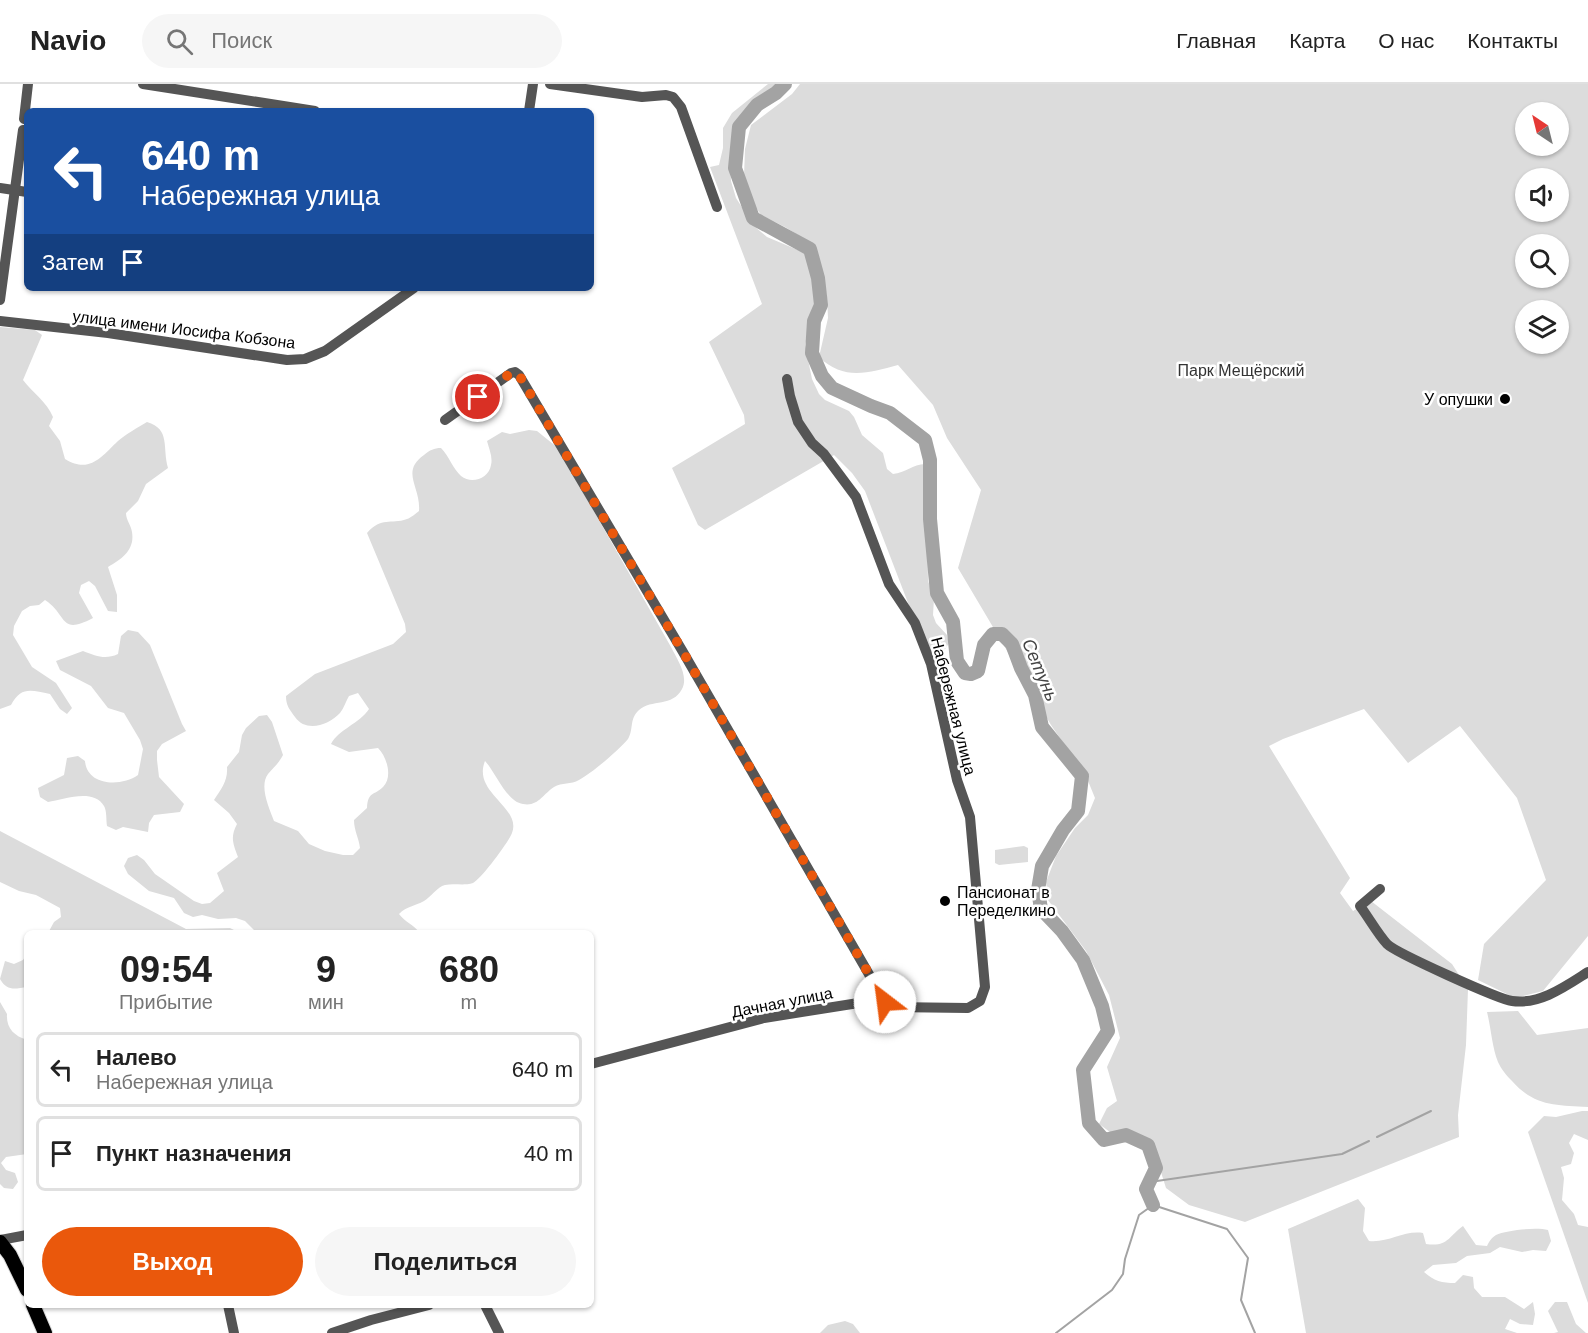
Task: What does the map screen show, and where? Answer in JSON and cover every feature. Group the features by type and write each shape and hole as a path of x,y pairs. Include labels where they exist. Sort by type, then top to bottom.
{"main road":[{"path":"0,1241 10,1255 24,1284"},
{"path":"34,1308 45,1333"}],"street":[{"path":"25,108 28,84"},
{"path":"143,84 296,108"},
{"path":"529,108 532,84"},
{"path":"550,84 628,96 666,95 678,102 717,207"},
{"path":"648,95 656,84"},
{"path":"0,300 21,191 24,117"},
{"path":"0,188 21,191"},
{"name":"улица имени Иосифа Кобзона","path":"0,321 108,333 286,360 305,359 325,351 410,291"},
{"path":"445,420 515,372 689,662 885,1002"},
{"name":"Набережная улица","path":"788,379 790,396 798,422 856,497 889,584 915,623 931,664 957,780 970,818 986,987 980,1001"},
{"path":"1380,889 1360,906 1388,945 1443,973 1512,1001 1532,1000 1555,993 1588,972"},
{"name":"Дачная улица","path":"594,1063 764,1018 871,1001 885,1002 891,1007 969,1008 980,1001"},
{"path":"0,1241 24,1236"},
{"path":"229,1308 234,1333"},
{"path":"332,1333 417,1308"},
{"path":"486,1308 499,1333"}],"green space":[{"path":"768,84 779,84 738,124 730,163 731,181 736,198 754,226 767,237 805,253 810,260 818,294 805,345 812,379 819,394 825,400 849,411 862,435 883,453 887,469 893,474 925,464 929,472 928,581 934,598 933,615 936,623 947,635 949,643 944,651 936,655 928,652 925,647 865,491 852,473 834,455 705,530 698,525 672,468 745,424 744,415 709,342 762,304 710,167 719,165 723,148 723,128 732,113"},
{"name":"Парк Мещёрский","path":"800,84 1588,84 1588,936 1543,991 1515,998 1478,980 1484,944 1546,880 1517,798 1460,726 1408,763 1364,709 1269,746 1350,878 1340,893 1353,911 1371,901 1452,964 1468,989 1466,1045 1458,1115 1459,1137 1245,1222 1189,1205 1166,1188 1153,1147 1129,1131 1110,1132 1099,1124 1107,1108 1117,1101 1107,1067 1120,1038 1109,995 1086,951 1048,900 1046,882 1056,856 1075,828 1088,815 1095,798 1086,776 1051,725 958,568 981,490 947,438 933,405 898,365 866,372 847,372 828,365 819,357 828,318 827,297 820,262 803,238 761,215 749,197 744,176 745,149 751,125 792,94"},
{"path":"0,327 35,330 42,335 23,380 44,402 53,417 49,426 60,441 65,459 81,465 95,462 121,438 147,422 155,425 163,434 168,468 146,484 138,501 126,513 132,532 131,544 123,557 108,567 117,595 117,612 108,611 95,586 89,581 81,585 79,593 93,618 74,625 69,624 45,600 39,605 30,606 22,611 14,626 13,635 32,667 56,683 72,708 67,714 60,709 50,694 32,691 23,692 11,705 0,709"},
{"path":"529,430 537,431 558,448 671,647 684,679 678,695 668,701 639,710 634,717 628,739 612,755 576,782 554,787 533,804 523,804 511,798 485,761 483,772 485,782 510,815 513,824 512,833 494,860 473,883 442,886 424,901 399,914 417,930 254,930 245,921 236,918 218,919 202,915 193,917 184,913 174,898 149,891 128,874 124,866 128,858 137,855 155,874 194,901 202,904 210,903 224,891 217,873 238,857 233,840 237,824 229,813 214,800 225,781 227,767 239,752 242,735 246,728 259,716 267,715 272,722 283,755 268,774 264,785 274,821 298,831 309,844 325,851 353,855 360,848 354,820 367,808 370,796 386,783 388,773 386,762 378,748 349,752 331,744 339,734 360,719 369,709 358,693 349,696 341,711 330,721 311,726 305,725 295,717 288,707 286,696 315,674 393,644 406,632 405,624 367,533 377,524 401,521 412,517 419,511 412,474 417,461 430,451 441,448 461,476 470,480 479,479 490,470 491,456 487,441 502,432 510,434"},
{"path":"128,630 138,632 150,645 186,731 162,744 157,751 159,777 184,804 180,812 154,815 149,823 148,832 123,827 116,830 107,826 104,806 93,797 78,796 48,802 40,797 38,788 64,775 67,758 78,756 85,761 87,769 98,780 123,781 138,775 143,749 124,713 108,708 91,686 60,670 56,661 83,651 105,657 118,654 121,636"},
{"path":"0,831 186,929 230,928 234,930 50,930 54,922 61,917 60,908 36,895 19,891 0,882"},
{"path":"1024,846 1028,848 1028,862 999,865 995,863 995,850"},
{"path":"24,958 24,988 15,989 5,986 0,979 5,961 14,964"},
{"path":"0,1002 7,1014 12,1031 24,1039 24,1154 6,1157 1,1163 6,1170 15,1173 18,1182 13,1189 4,1188 0,1184"},
{"path":"1518,1011 1537,1035 1588,1028 1588,1107 1556,1105 1538,1100 1529,1096 1502,1070 1494,1050 1487,1012"},
{"path":"1588,1111 1588,1140 1574,1134 1569,1143 1574,1153 1571,1164 1561,1167 1564,1178 1562,1200 1574,1214 1578,1225 1588,1227 1588,1303 1528,1132 1544,1116 1556,1117"},
{"path":"1358,1199 1365,1208 1363,1231 1369,1241 1423,1233 1426,1244 1433,1245 1443,1243 1463,1226 1476,1245 1487,1246 1493,1237 1501,1233 1529,1229 1548,1230 1551,1241 1546,1251 1522,1252 1500,1247 1490,1253 1467,1256 1456,1263 1433,1265 1424,1272 1446,1283 1455,1283 1463,1275 1473,1277 1474,1288 1482,1297 1505,1297 1524,1309 1533,1302 1535,1314 1533,1325 1520,1324 1510,1319 1505,1329 1517,1333 1306,1333 1288,1229"},
{"path":"1555,1302 1567,1302 1576,1324 1586,1333 1554,1333 1558,1332 1548,1311"},
{"path":"845,1321 853,1324 860,1333 820,1333 828,1325"}],"waterway":[{"name":"Сетунь","path":"785,84 776,93 757,105 739,127 735,168 753,218 810,249 818,278 821,305 814,321 812,353 822,376 832,388 890,413 925,440 930,460 930,519 937,593 953,622 957,661 965,673 971,674 978,671 984,645 993,634 1002,634 1012,644 1035,695 1042,727 1082,776 1078,811 1063,830 1042,866 1038,890 1041,909 1062,931 1083,960 1102,1006 1108,1031 1083,1070 1089,1123 1104,1140 1126,1135 1148,1145 1156,1168 1146,1189 1153,1205"},
{"path":"1377,1137 1431,1111"},
{"path":"1150,1182 1342,1154 1369,1141"},
{"name":"Сетунь","path":"1056,1333 1112,1290 1123,1274 1125,1259 1139,1215 1153,1205 1227,1229 1248,1258 1241,1300 1255,1333"}],"place":[{"name":"У опушки","path":"1505,399"},
{"name":"Пансионат в Переделкино","path":"945,901"}],"route":[{"path":"478,397 511,373 515,372 519,375 683,652 885,1002"}]}
